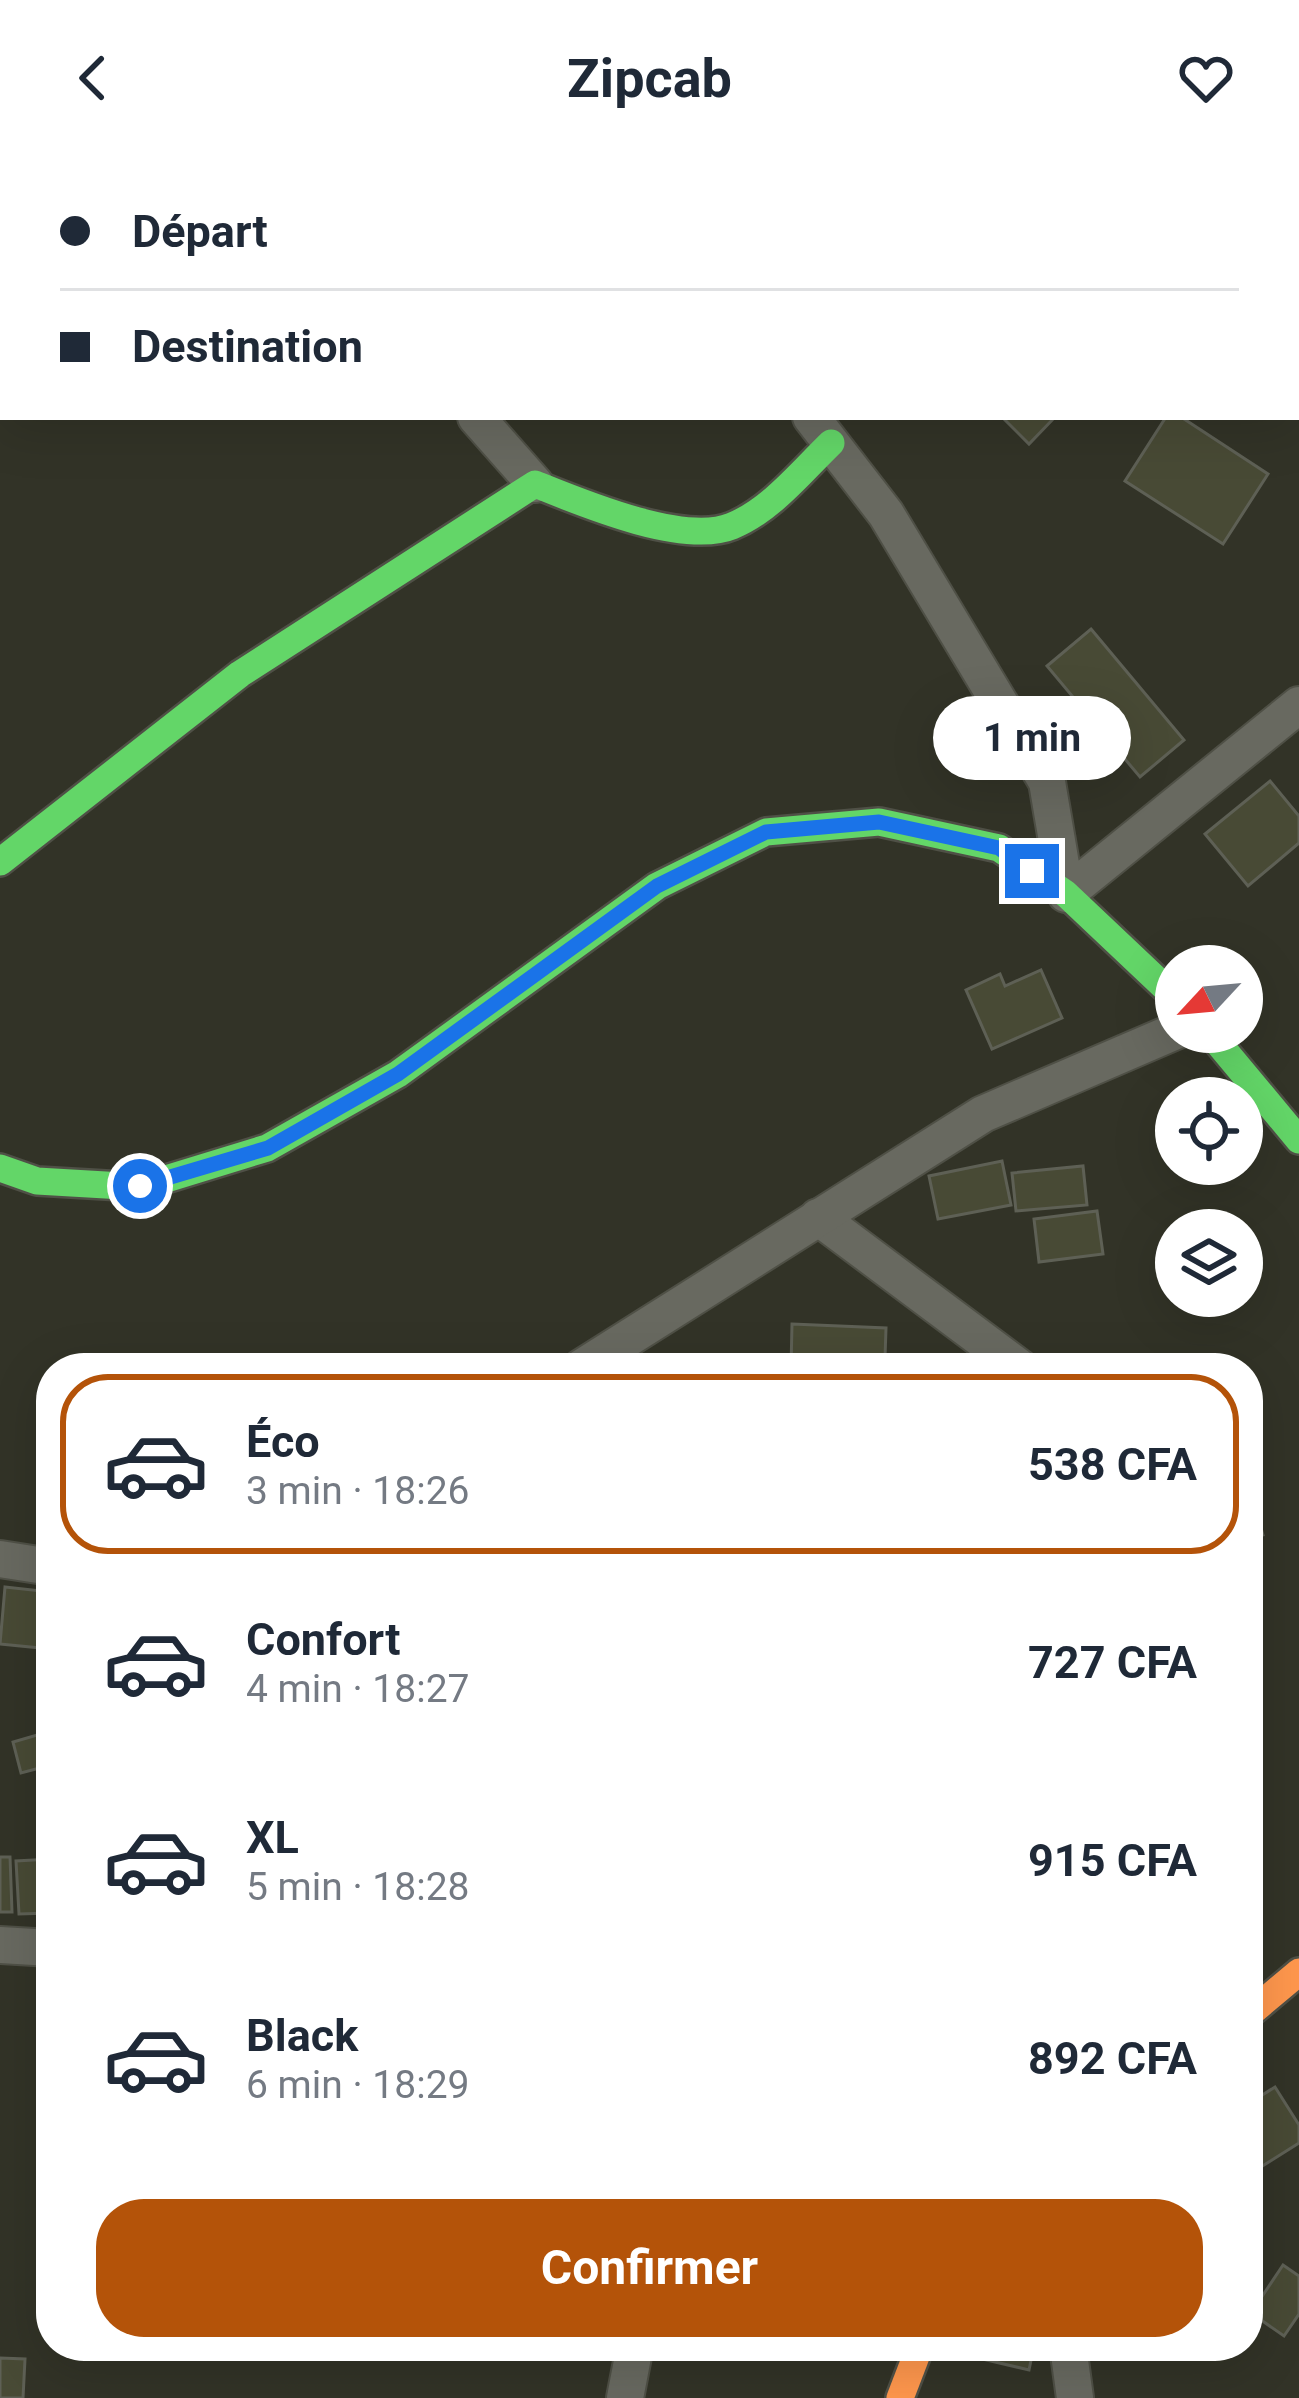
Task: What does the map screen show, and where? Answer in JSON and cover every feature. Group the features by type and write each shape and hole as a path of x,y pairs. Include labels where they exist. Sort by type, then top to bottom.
{"street":[{"path":"479,420 535,484 596,509 691,528 724,529 748,516 821,430 886,514 1046,782 1066,894"},
{"path":"0,862 238,676 535,484"},
{"path":"1066,894 1299,704"},
{"path":"0,1168 37,1181 140,1186 268,1148 398,1074 657,886 766,832 879,822 999,848 1066,894 1155,978"},
{"path":"605,1353 983,1114 1155,1040"},
{"path":"1226,1053 1299,1140"},
{"path":"818,1217 1000,1353"},
{"path":"0,1559 36,1565"},
{"path":"0,1945 36,1947"},
{"path":"1263,2002 1299,1972"},
{"path":"626,2398 632,2361"},
{"path":"900,2398 914,2361"},
{"path":"1070,2361 1075,2398"}],"building":[{"path":"1005,420 1052,420 1029,444"},
{"path":"1164,420 1186,420 1268,474 1223,544 1125,481"},
{"path":"1091,629 1184,740 1140,777 1047,666"},
{"path":"1270,781 1299,816 1299,843 1248,886 1205,834"},
{"path":"1041,970 1062,1018 992,1049 966,990 1000,974 1005,986"},
{"path":"1002,1161 1011,1205 938,1219 929,1176"},
{"path":"1083,1166 1087,1205 1016,1211 1012,1173"},
{"path":"1097,1211 1103,1254 1039,1262 1034,1219"},
{"path":"792,1324 886,1328 885,1353 791,1353"},
{"path":"5,1587 36,1590 36,1648 0,1644"},
{"path":"36,1735 36,1769 21,1773 13,1742"},
{"path":"0,1857 10,1857 12,1912 0,1912"},
{"path":"36,1860 36,1913 19,1914 16,1861"},
{"path":"1275,2087 1299,2125 1299,2143 1263,2166 1263,2095"},
{"path":"1283,2265 1299,2276 1299,2314 1284,2336 1263,2321 1263,2295"},
{"path":"0,2358 25,2359 23,2398 0,2398"},
{"path":"991,2361 1031,2361 1029,2370"}],"traffic: fast":[{"path":"0,862 240,674 535,484 633,520 712,531 760,510 831,443"},
{"path":"0,1168 37,1181 140,1187 267,1148 398,1074 657,886 766,832 879,822 999,848 1066,894 1155,978"},
{"path":"1226,1053 1299,1140"}],"traffic: slow":[{"path":"1263,2002 1299,1972"},
{"path":"900,2398 914,2361"}],"route":[{"path":"140,1186 268,1148 398,1074 657,886 766,832 879,822 999,848 1032,871"}]}
